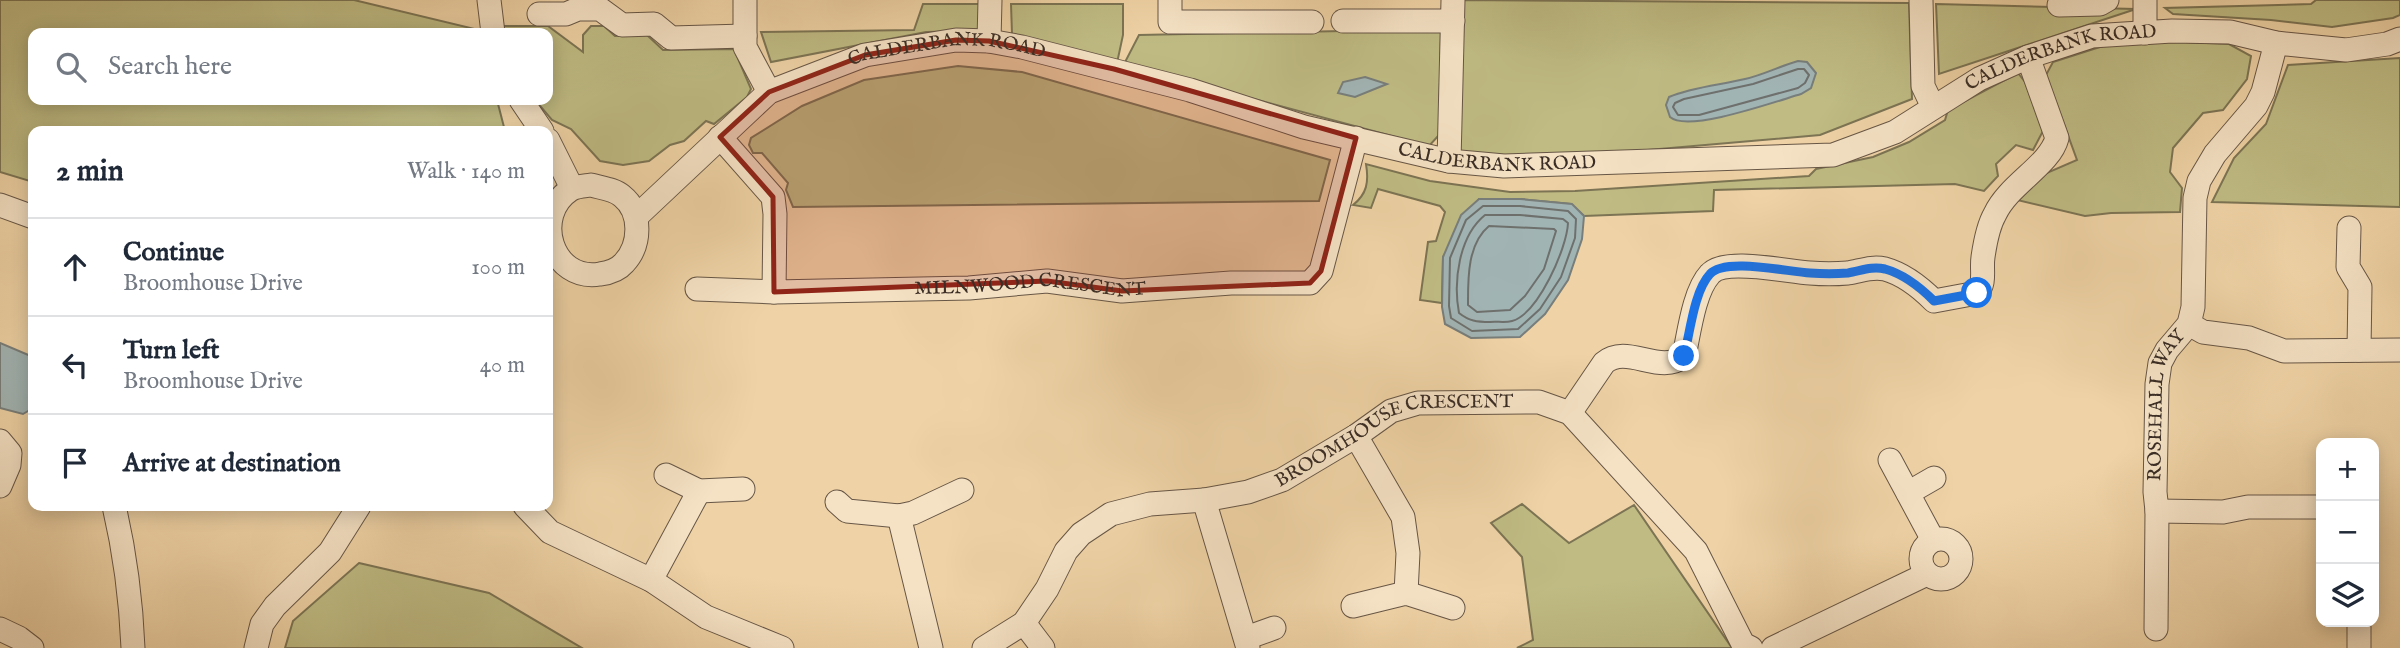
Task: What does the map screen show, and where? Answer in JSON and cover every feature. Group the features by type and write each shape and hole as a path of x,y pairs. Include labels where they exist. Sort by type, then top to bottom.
{"street":[{"path":"489,0 492,28"},
{"path":"745,0 745,47 769,92"},
{"path":"989,41 990,0"},
{"path":"1170,0 1170,22 1312,22"},
{"path":"1921,0 1923,86 1933,107"},
{"path":"2059,5 2101,4 2107,0"},
{"path":"2145,0 2145,33"},
{"path":"538,14 566,14 578,9 600,9 622,25 654,24 671,38 745,36"},
{"path":"1343,21 1453,10 1449,161"},
{"name":"CALDERBANK ROAD","path":"636,217 769,92 865,55 956,40 989,41 1022,47 1190,90 1304,127 1449,161 1504,166 1833,155 1895,132 1979,79 2028,57 2092,36 2230,33 2276,43 2346,50 2387,44 2400,39"},
{"name":"ROSEHALL WAY","path":"2156,629 2155,492 2157,384 2160,363 2167,350 2189,324 2193,307 2195,198 2199,181 2220,147 2256,106 2263,92 2276,43"},
{"path":"1570,413 1610,358 1620,356 1667,363 1677,362 1684,356 1699,292 1710,272 1724,267 1788,269 1808,273 1848,273 1870,268 1886,270 1919,286 1934,301 1977,293 1983,286 1983,260 1994,214 2014,187 2054,149 2057,138 2028,57"},
{"path":"524,105 539,126"},
{"path":"720,137 773,197 774,292"},
{"name":"MILNWOOD CRESCENT","path":"697,289 774,292 969,288 1047,281 1122,290 1231,283 1310,284 1321,271 1356,138"},
{"path":"553,150 572,188"},
{"path":"553,215 562,198 572,188 591,185 623,196 636,217 637,236 632,253 623,265 609,273 579,274 566,267 553,254"},
{"path":"0,205 28,215"},
{"path":"2349,228 2348,267 2360,287 2360,350"},
{"path":"2189,324 2203,332 2249,338 2284,351 2400,350"},
{"name":"BROOMHOUSE CRESCENT","path":"984,648 1024,623 1047,589 1066,551 1081,534 1111,514 1150,504 1204,500 1248,492 1282,480 1356,436 1391,411 1418,403 1539,402 1570,413 1696,551 1743,644 1751,648"},
{"path":"1356,436 1403,517 1408,553 1406,593"},
{"path":"0,441 10,453 9,465 0,486"},
{"path":"1890,460 1933,540"},
{"path":"666,475 699,491 743,489"},
{"path":"1908,493 1934,478"},
{"path":"837,502 847,511 899,516 913,513 962,490"},
{"path":"651,580 699,491"},
{"path":"1204,500 1247,643 1274,628"},
{"path":"2157,511 2223,512 2248,507 2316,507"},
{"path":"115,511 131,607 133,648"},
{"path":"256,648 262,624 275,606 330,552 353,511"},
{"path":"530,511 550,532 651,580 706,617 782,648"},
{"path":"899,516 931,648"},
{"path":"1946,539 1957,547 1960,566 1952,576 1945,579 1927,574 1920,562 1927,543 1946,539"},
{"path":"1773,648 1927,574"},
{"path":"1353,607 1406,593 1453,608"},
{"path":"1024,623 1043,648"},
{"path":"2359,627 2359,648"},
{"path":"0,629 32,648"}],"highlighted area":[{"path":"956,40 989,41 1114,69 1356,138 1321,271 1310,283 1122,291 1047,281 774,292 773,197 720,137 769,92 865,55"}],"shaded area":[{"path":"0,0 354,0 471,28 28,28 28,105 498,105 504,126 28,126 28,180 0,172"},
{"path":"1457,0 1909,3 1912,99 1820,135 1567,157 1499,159 1456,153"},
{"path":"2316,0 2400,0 2400,15 2332,27 2173,14 2165,8 2311,4"},
{"path":"923,4 983,4 978,31 926,32 771,62 761,32 914,30"},
{"path":"1011,4 1123,4 1123,35 1117,63 1012,34"},
{"path":"1936,4 2136,9 1939,74"},
{"path":"501,26 551,28 502,28"},
{"path":"591,26 604,26 615,36 647,35 663,50 734,49 751,89 747,97 714,124 706,121 684,141 670,145 649,161 623,165 600,161 571,129 552,120 539,105 553,105 553,30 583,52 583,35"},
{"path":"1441,29 1439,135 1429,146 1124,64 1139,35"},
{"path":"2162,41 2229,44 2251,56 2247,79 2223,110 2203,113 2173,148 2170,172 2182,188 2180,212 2085,216 2013,199 2035,178 2077,160 2046,75 2053,62 2103,46"},
{"path":"2400,58 2400,207 2212,202 2234,158 2266,124 2288,65"},
{"path":"958,66 1022,72 1330,160 1319,201 793,207 786,190 788,183 762,153 753,153 749,145 751,138 802,106 864,80"},
{"path":"2018,73 2025,82 2043,131 2033,150 2016,145 1996,164 1998,176 1984,191 1955,184 1714,190 1713,211 1584,216 1571,204 1520,199 1479,199 1443,257 1442,303 1420,300 1428,242 1436,241 1445,212 1440,206 1378,189 1371,208 1353,205 1366,187 1366,164 1430,181 1510,192 1575,191 1809,176 1816,169 1873,157 1909,142 1945,120 1948,110"},
{"path":"1522,504 1569,543 1634,505 1732,648 1517,648 1533,640 1522,557 1491,523"},
{"path":"359,563 489,593 582,648 285,648 293,621"}],"water":[{"path":"1798,61 1807,62 1816,73 1811,88 1801,94 1713,119 1680,121 1670,117 1666,105 1669,97 1697,88 1752,77"},
{"path":"1365,77 1387,84 1355,97 1338,93 1343,82"},
{"path":"1479,199 1520,199 1572,204 1584,216 1582,239 1568,280 1545,314 1520,337 1471,338 1445,324 1442,307 1443,257 1461,215"},
{"path":"0,343 28,355 28,411 23,414 0,408"}],"route":[{"path":"1684,356 1699,292 1710,272 1724,267 1788,269 1808,273 1848,273 1870,268 1886,270 1919,286 1934,301 1977,293"}]}
